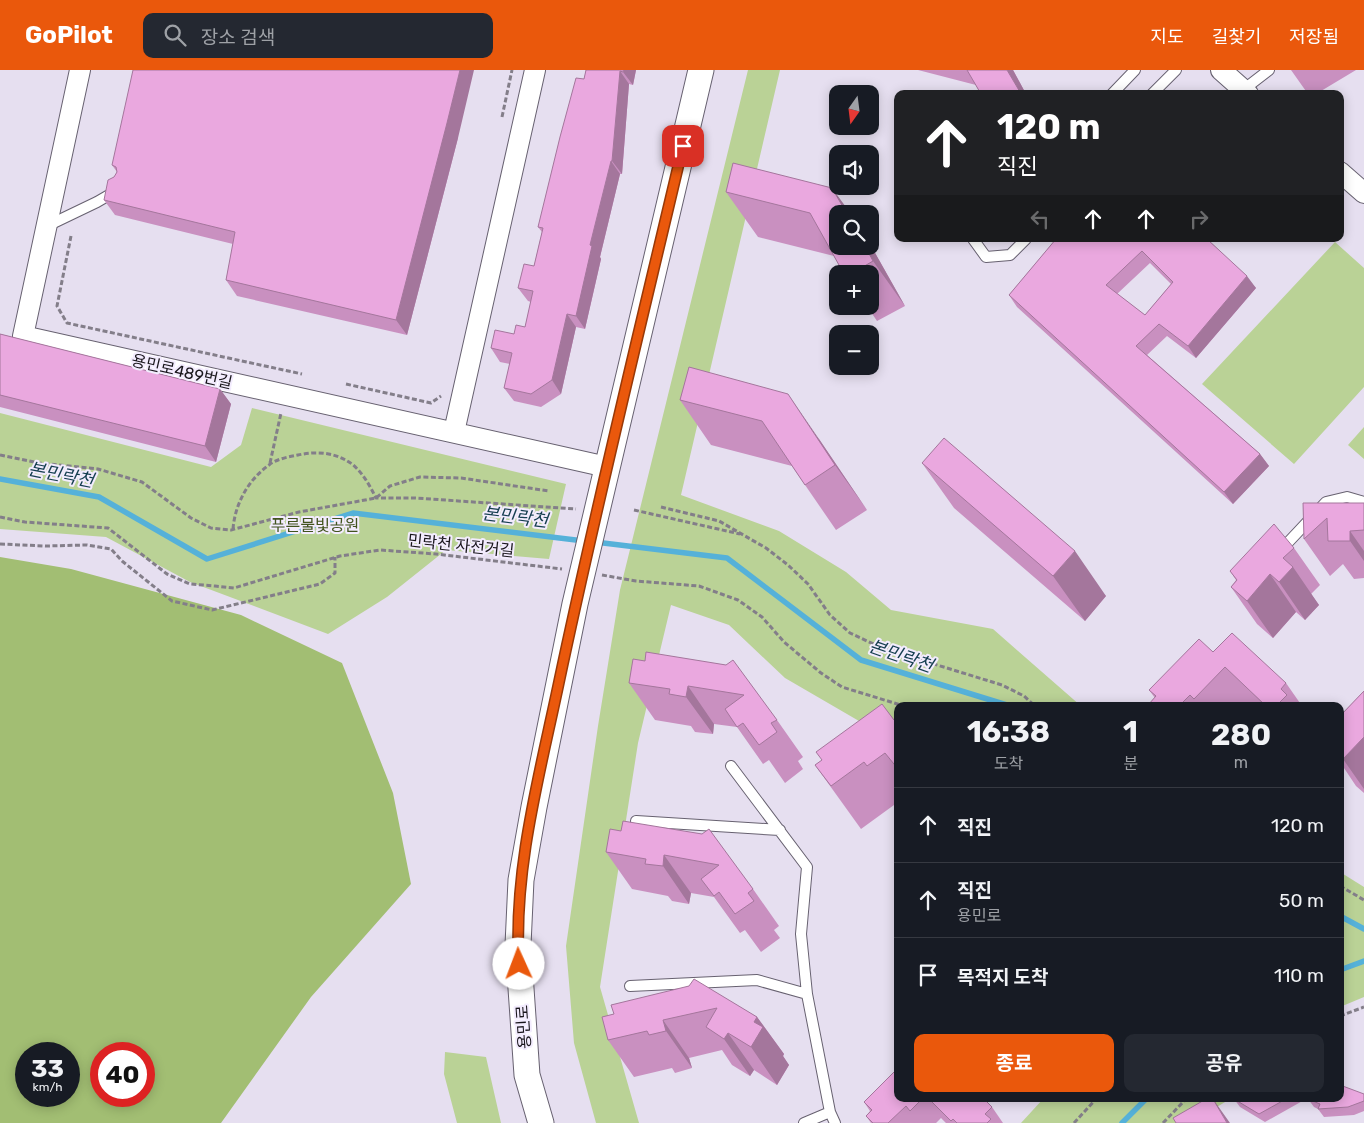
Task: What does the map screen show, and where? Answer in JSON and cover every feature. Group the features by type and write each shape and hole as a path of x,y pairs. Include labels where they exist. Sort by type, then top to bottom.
{"street":[{"name":"용민로489번길","path":"80,70 46,226 19,337 285,394 607,467"},
{"path":"454,432 535,70"},
{"path":"607,467 701,70"},
{"path":"1221,70 1243,90"},
{"path":"1344,176 1364,193"},
{"name":"용민로","path":"540,1123 527,1075 522,1021 518,945 520,880 585,561 607,467"}],"lane":[{"path":"1116,90 1134,70"},
{"path":"1156,90 1176,70"},
{"path":"1247,90 1269,70"},
{"path":"46,226 97,202 121,187"},
{"path":"975,242 986,257 1010,255 1023,242"},
{"path":"1274,557 1326,502 1347,498 1364,502"},
{"path":"731,766 807,866 801,934 807,994 830,1112 835,1123"},
{"path":"636,821 780,830"},
{"path":"630,986 757,980 807,994"},
{"path":"804,1123 830,1112"}],"path":[{"path":"502,118 512,70"},
{"path":"71,236 57,306 67,323 302,374"},
{"path":"346,384 431,403 443,395"},
{"path":"270,464 285,394"},
{"path":"233,529 234,516 250,482 270,464 308,453 325,452 353,465 368,482 376,498"},
{"path":"0,456 39,463 98,469 142,482 191,518 211,528 233,529 299,512 376,498 415,498 597,511"},
{"path":"376,498 390,486 420,477 460,478 549,491"},
{"path":"661,507 719,521 766,548 808,584 830,616 850,633 882,648 1002,685 1024,696 1031,702"},
{"path":"634,510 743,534"},
{"name":"민락천 자전거길","path":"0,517 25,522 108,528 167,574 190,584 234,588 335,557 380,550 585,561 636,580 699,586 738,600 762,617 784,642 842,687 894,703"},
{"path":"0,544 87,545 111,549 122,561 172,601 212,610 320,584 335,573 335,557"},
{"path":"1344,888 1364,900"},
{"path":"1344,1014 1364,1006"},
{"path":"1074,1123 1093,1102"},
{"path":"1163,1123 1183,1102"}],"green space":[{"path":"748,70 780,70 681,495 779,531 846,572 891,610 993,629 1076,702 894,702 894,727 859,721 785,678 729,625 671,605 638,743 600,987 639,1123 596,1123 574,1043 566,946 620,590"},
{"path":"1335,242 1364,268 1364,387 1294,464 1202,384"},
{"name":"푸른물빛공원","path":"252,408 566,484 549,559 446,550 387,597 328,634 190,582 106,537 0,529 0,413 211,467 241,445"},
{"path":"1364,427 1364,459 1348,445"},
{"path":"0,557 71,569 241,615 342,663 393,793 411,884 311,997 221,1123 0,1123"},
{"path":"1344,874 1364,887 1364,997 1344,1005"},
{"path":"445,1052 486,1057 501,1123 457,1123 444,1074"},
{"path":"1040,1102 1225,1102 1207,1113 1198,1123 1021,1123"}],"building":[{"path":"133,70 460,70 396,320 226,280 235,232 104,200 108,180 114,177 117,172 116,167 112,165"},
{"path":"586,70 624,70 623,72 620,71 612,161 590,245 592,246 576,316 567,314 552,380 531,394 504,388 512,353 491,348 495,330 514,334 516,325 525,327 533,291 518,288 524,264 534,266 543,228 538,227 560,137 576,78 584,79"},
{"path":"967,70 1007,70 1019,90 979,90"},
{"path":"733,163 829,187 829,195 836,195 842,205 829,205 829,247 810,213 726,192"},
{"path":"1053,242 1210,242 1247,276 1188,346 1159,324 1136,346 1260,454 1224,492 1009,295","holes":["1142,251 1173,282 1145,315 1106,285"]},
{"path":"833,255 870,255 873,261 866,265 839,265"},
{"path":"0,334 220,389 205,446 0,395"},
{"path":"689,367 788,394 835,465 805,485 762,421 680,400"},
{"path":"944,438 1075,551 1053,576 922,463"},
{"path":"1303,503 1364,503 1364,530 1350,531 1350,541 1328,541 1327,518 1304,539"},
{"path":"1274,524 1294,548 1283,558 1293,567 1279,582 1270,574 1247,601 1231,587 1237,580 1230,571"},
{"path":"1232,633 1286,683 1281,689 1287,695 1280,702 1262,702 1225,667 1194,699 1190,695 1183,702 1151,702 1156,696 1149,690 1199,639 1213,652"},
{"path":"646,652 726,665 733,660 777,720 771,723 777,732 759,745 743,723 737,727 725,709 744,695 688,686 686,697 669,694 670,689 629,683 633,659 645,661"},
{"path":"1364,691 1364,737 1344,758 1344,712"},
{"path":"882,704 894,720 894,764 885,753 867,766 864,762 831,786 815,765 822,760 816,752"},
{"path":"623,821 702,834 709,829 753,889 748,893 754,901 735,914 719,892 714,896 701,879 719,865 664,855 663,866 645,864 646,859 606,852 610,829 621,831"},
{"path":"694,979 757,1017 754,1022 763,1027 751,1047 728,1033 724,1039 706,1027 717,1008 663,1020 666,1031 649,1035 647,1031 608,1040 602,1017 614,1014 611,1005 689,986"},
{"path":"894,1072 894,1102 919,1102 910,1111 906,1106 888,1123 873,1123 866,1116 872,1110 864,1102"},
{"path":"1344,1086 1364,1094 1364,1101 1348,1107 1318,1109 1320,1104 1315,1102 1344,1102"},
{"path":"932,1102 987,1102 992,1107 985,1114 991,1119 987,1123 957,1123 953,1119 951,1121"},
{"path":"1201,1102 1215,1102 1227,1123 1176,1123 1173,1118"},
{"path":"1239,1102 1281,1102 1259,1114"}],"waterway":[{"name":"본민락천","path":"0,479 99,497 207,559 353,513 584,541"},
{"name":"본민락천","path":"595,542 727,558 861,660 997,702"},
{"name":"본민락천","path":"1344,918 1364,929"},
{"path":"1344,968 1364,961"},
{"path":"1122,1123 1143,1102"}],"route":[{"path":"519,964 520,880 534,807 585,561 683,146"}]}
